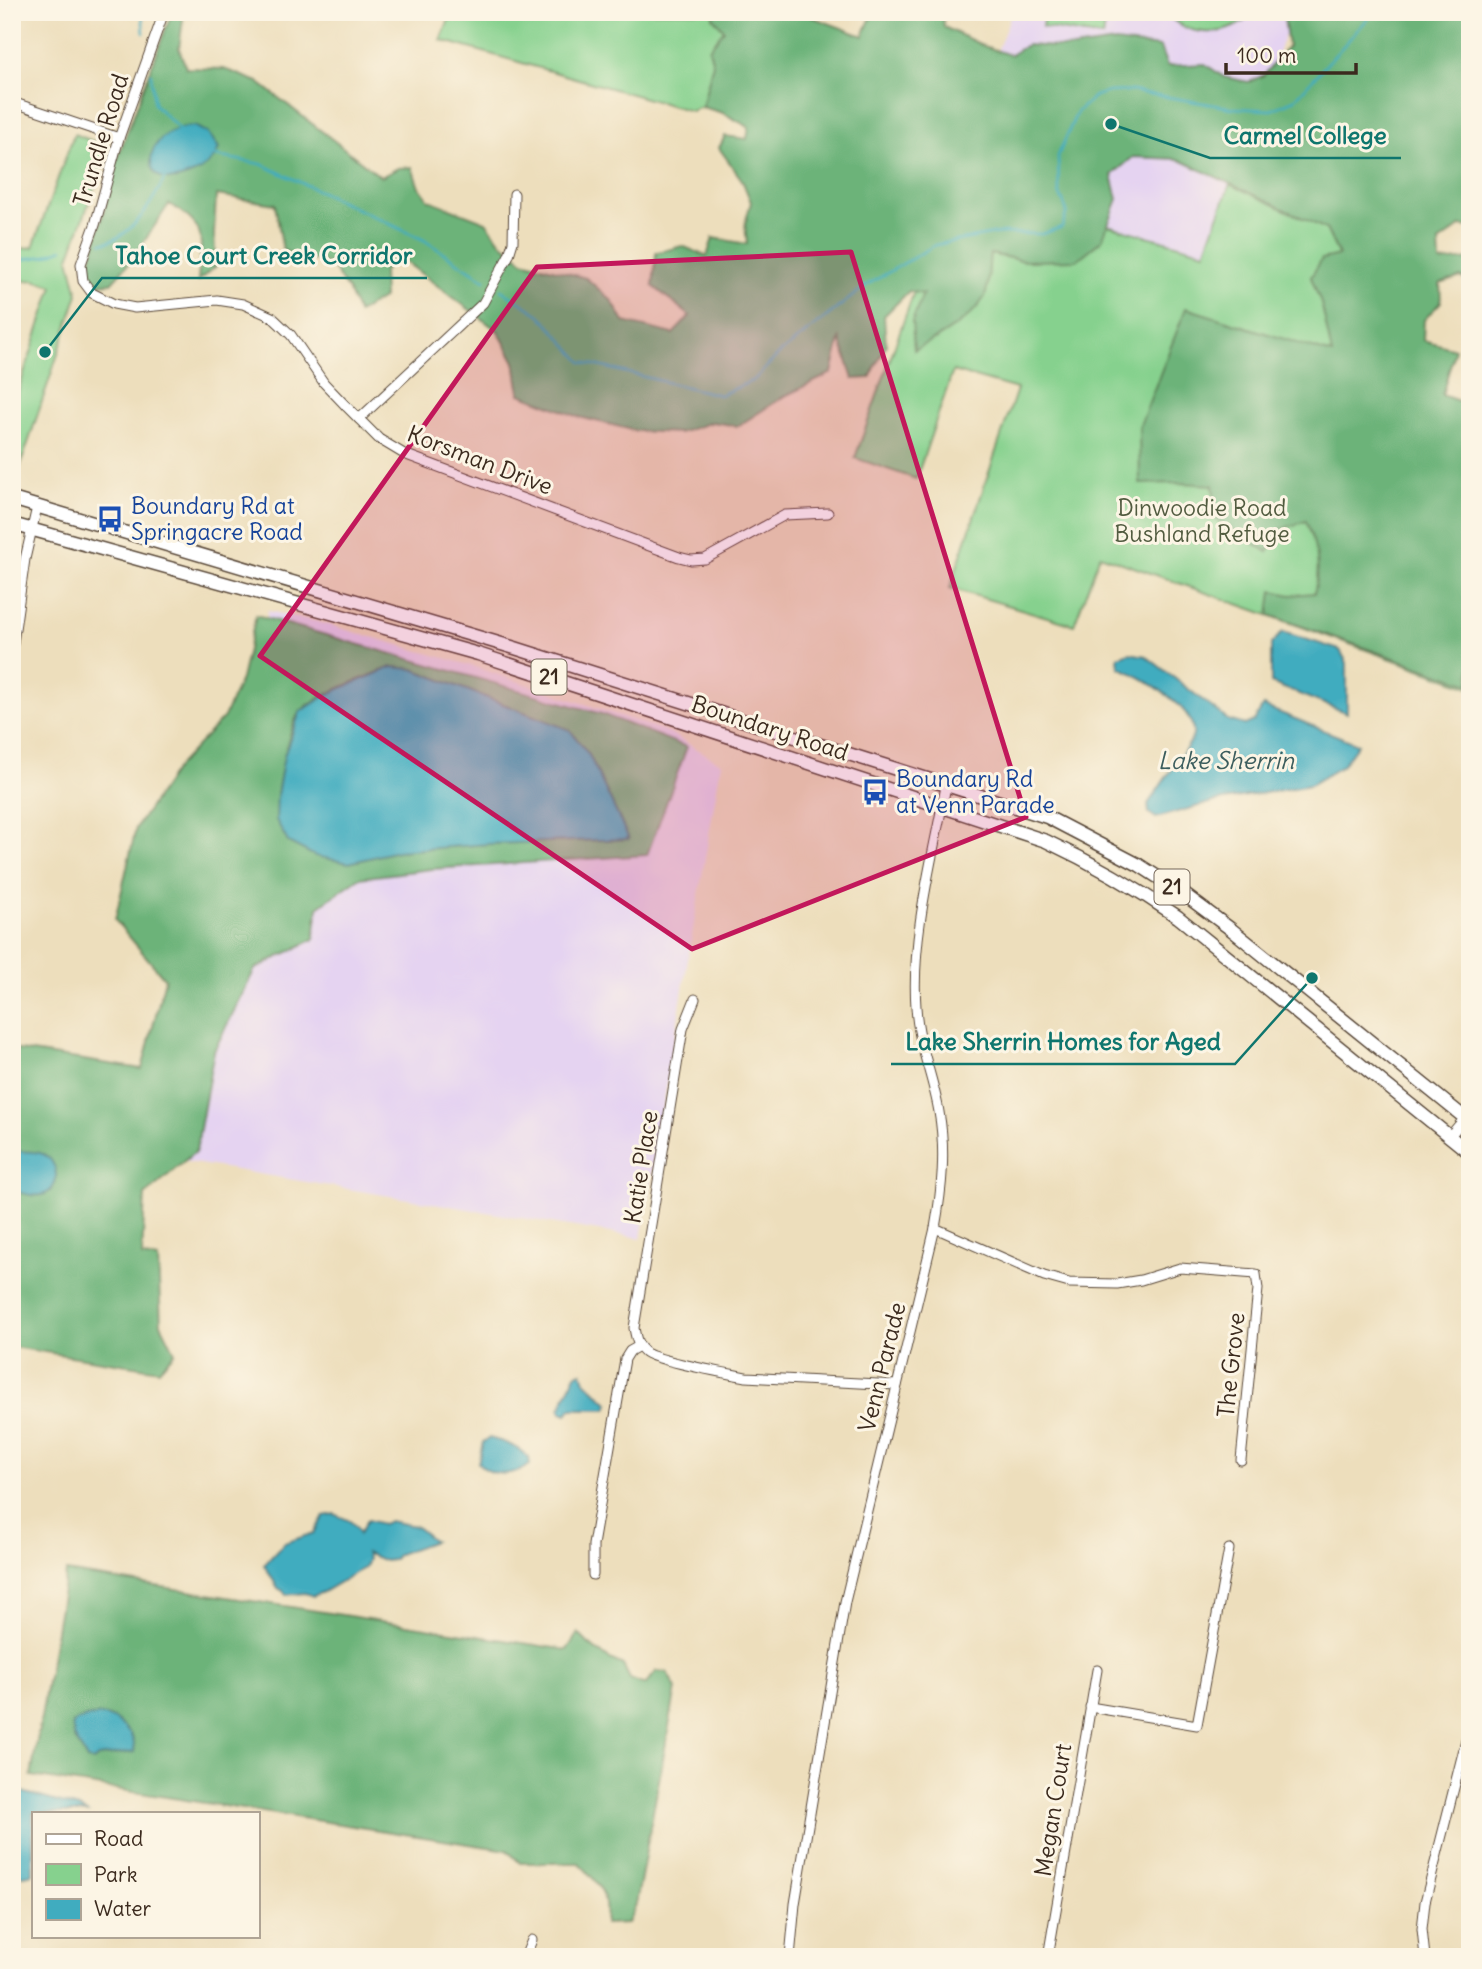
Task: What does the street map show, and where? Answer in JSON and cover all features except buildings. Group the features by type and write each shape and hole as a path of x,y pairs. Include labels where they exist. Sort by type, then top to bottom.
{"highway":[{"name":"Boundary Road","path":"12,499 515,648 1047,817 1139,865 1232,930 1467,1120"},
{"name":"Boundary Road","path":"12,524 478,654 1046,841 1137,888 1213,944 1470,1153"}],"street":[{"name":"Trundle Road","path":"83,281 81,264 95,225 119,138 164,12"},
{"path":"12,102 119,138"},
{"path":"359,419 483,303 509,256 513,242 514,194"},
{"name":"Korsman Drive","path":"83,281 92,293 114,304 135,308 217,300 243,304 272,317 291,335 324,383 379,439 404,454 679,557 705,559 785,515 828,513"},
{"path":"12,650 25,559 37,507"},
{"path":"12,547 20,599"},
{"name":"Venn Parade","path":"790,1957 795,1904 845,1602 935,1228 944,1166 939,1110 920,1043 915,974 946,786"},
{"name":"Katie Place","path":"638,1344 634,1328 683,1029 695,999"},
{"path":"1449,1137 1467,1120 1470,1104"},
{"name":"The Grove","path":"935,1228 1044,1276 1069,1283 1117,1284 1180,1268 1256,1273 1258,1289 1241,1460"},
{"path":"593,1574 593,1545 625,1359 638,1344 647,1355 746,1377 897,1385"},
{"path":"1090,1707 1197,1725 1229,1549"},
{"name":"Megan Court","path":"1048,1957 1097,1670"},
{"path":"1425,1957 1422,1929 1425,1902 1470,1725"},
{"path":"525,1957 532,1940"}],"highlighted area":[{"path":"851,252 1026,817 692,949 260,656 537,267"}],"shaded area":[{"path":"1012,12 1293,12 1205,252 948,181"},
{"path":"268,611 319,622 472,666 668,732 721,763 641,1238 176,1160"}],"green space":[{"path":"172,12 184,12 179,48 186,68 224,69 258,82 381,177 398,168 412,167 418,185 429,200 486,222 501,242 523,261 586,278 612,301 624,322 673,334 690,316 653,286 656,253 682,246 707,256 713,238 747,244 745,224 751,202 742,180 719,148 725,136 747,139 749,127 723,113 702,107 713,64 709,49 724,30 713,17 714,12 804,12 863,36 873,12 942,12 944,27 1010,55 1027,45 1073,48 1115,42 1160,47 1167,66 1205,64 1224,77 1249,82 1264,75 1288,46 1283,12 1470,12 1470,227 1461,226 1439,242 1440,262 1470,259 1470,285 1461,277 1440,284 1441,302 1424,320 1423,340 1455,349 1442,395 1470,405 1470,684 1269,615 1272,591 1291,595 1314,593 1318,574 1317,557 1306,521 1282,529 1268,552 1217,520 1213,485 1140,484 1139,428 1186,308 1332,354 1322,306 1311,277 1322,259 1339,255 1326,229 1178,159 1133,157 1112,175 1118,199 1102,240 1077,260 1026,261 990,254 987,288 978,306 953,328 914,350 912,322 923,294 909,291 884,316 886,345 870,378 853,379 840,339 832,373 783,397 738,426 712,422 679,433 637,431 579,417 520,394 515,362 498,331 399,257 383,272 384,297 358,313 348,290 330,264 283,251 275,204 216,195 216,266 198,281 200,235 191,220 169,204 132,260 111,283 93,284 89,267 119,154"},
{"path":"452,12 714,12 713,17 724,30 709,49 713,63 702,107 691,111 441,40"},
{"path":"1044,12 1107,12 1103,37 1042,27"},
{"path":"1165,12 1254,12 1233,27 1209,32 1186,27"},
{"path":"74,134 109,147 69,258 78,294 17,476 12,475 12,410 53,286 34,280 12,282 12,250 33,247"},
{"name":"Dinwoodie Road Bushland Refuge","path":"1230,184 1326,229 1339,256 1311,277 1322,306 1333,355 1470,546 1470,687 1100,555 1074,625 950,588 1017,389 953,371 916,479 855,458 914,292 924,294 912,322 935,340 970,314 985,296 989,254 1026,261 1102,240 1107,225 1205,252"},
{"path":"256,615 602,714 687,747 647,855 431,869 359,878 318,907 314,939 255,969 214,1051 196,1151 145,1195 142,1257 158,1259 161,1324 175,1352 159,1370 12,1347 12,1190 33,1195 45,1155 31,1152 12,1153 12,1049 142,1069 165,979 115,920 136,828 177,767 224,717 241,679","holes":["392,667 413,669 570,730 589,755 629,839 489,844 397,851 349,863 277,795 292,728 300,712 330,692"]},
{"path":"66,1572 567,1650 578,1633 599,1652 623,1665 630,1679 645,1685 657,1671 667,1672 676,1689 636,1904 628,1923 605,1924 604,1896 579,1863 520,1863 507,1850 31,1776","holes":["100,1715 108,1717 123,1728 134,1752 87,1760 74,1736 78,1720"]}],"water":[{"path":"194,126 208,133 219,148 212,161 192,174 174,179 161,177 153,170 151,160 154,149 162,138 176,130"},
{"path":"1283,632 1340,650 1347,663 1347,713 1271,683 1271,644"},
{"name":"Lake Sherrin","path":"1129,653 1146,656 1228,720 1245,725 1254,721 1263,706 1358,744 1342,766 1310,785 1213,802 1156,818 1149,813 1148,804 1191,741 1193,731 1184,710 1174,701 1151,684 1119,667 1118,657"},
{"path":"392,667 413,669 570,730 589,755 629,839 489,844 397,851 349,863 315,856 288,842 276,820 277,795 284,756 300,712 330,693"},
{"path":"37,1152 48,1157 56,1174 54,1186 50,1191 29,1195 12,1190 12,1153"},
{"path":"582,1372 585,1381 609,1404 607,1409 571,1409 567,1414 561,1412 576,1374"},
{"path":"489,1438 520,1450 529,1458 530,1465 503,1474 484,1468 478,1463 483,1442"},
{"path":"334,1514 353,1523 359,1534 367,1520 383,1524 389,1521 415,1526 434,1541 398,1554 393,1560 385,1561 366,1553 368,1559 365,1567 323,1592 313,1596 305,1593 286,1595 278,1588 264,1565 284,1543 314,1533 324,1516"},
{"path":"100,1715 113,1719 125,1728 133,1739 134,1752 87,1760 74,1736 72,1725 78,1720"},
{"path":"12,1789 85,1812 32,1812 32,1873 12,1878"}],"waterway":[{"path":"142,12 144,33"},
{"path":"501,290 540,315 582,362 720,395 754,380 779,354 867,285 935,245 999,233 1042,234 1062,227 1067,211 1059,192 1058,156 1077,112 1095,96 1108,92 1132,91 1233,108 1271,110 1294,100 1374,12"},
{"path":"151,74 154,104 180,130"},
{"path":"215,156 261,164 424,240 485,280"},
{"path":"102,243 123,234 140,218 165,178"},
{"path":"12,261 45,256 63,249"}],"place":[{"name":"Carmel College","path":"1111,124"},
{"name":"Tahoe Court Creek Corridor","path":"45,352"},
{"name":"Boundary Rd at Springacre Road","path":"110,519"},
{"name":"Boundary Rd at Venn Parade","path":"875,792"},
{"name":"Lake Sherrin Homes for Aged","path":"1312,978"}]}
